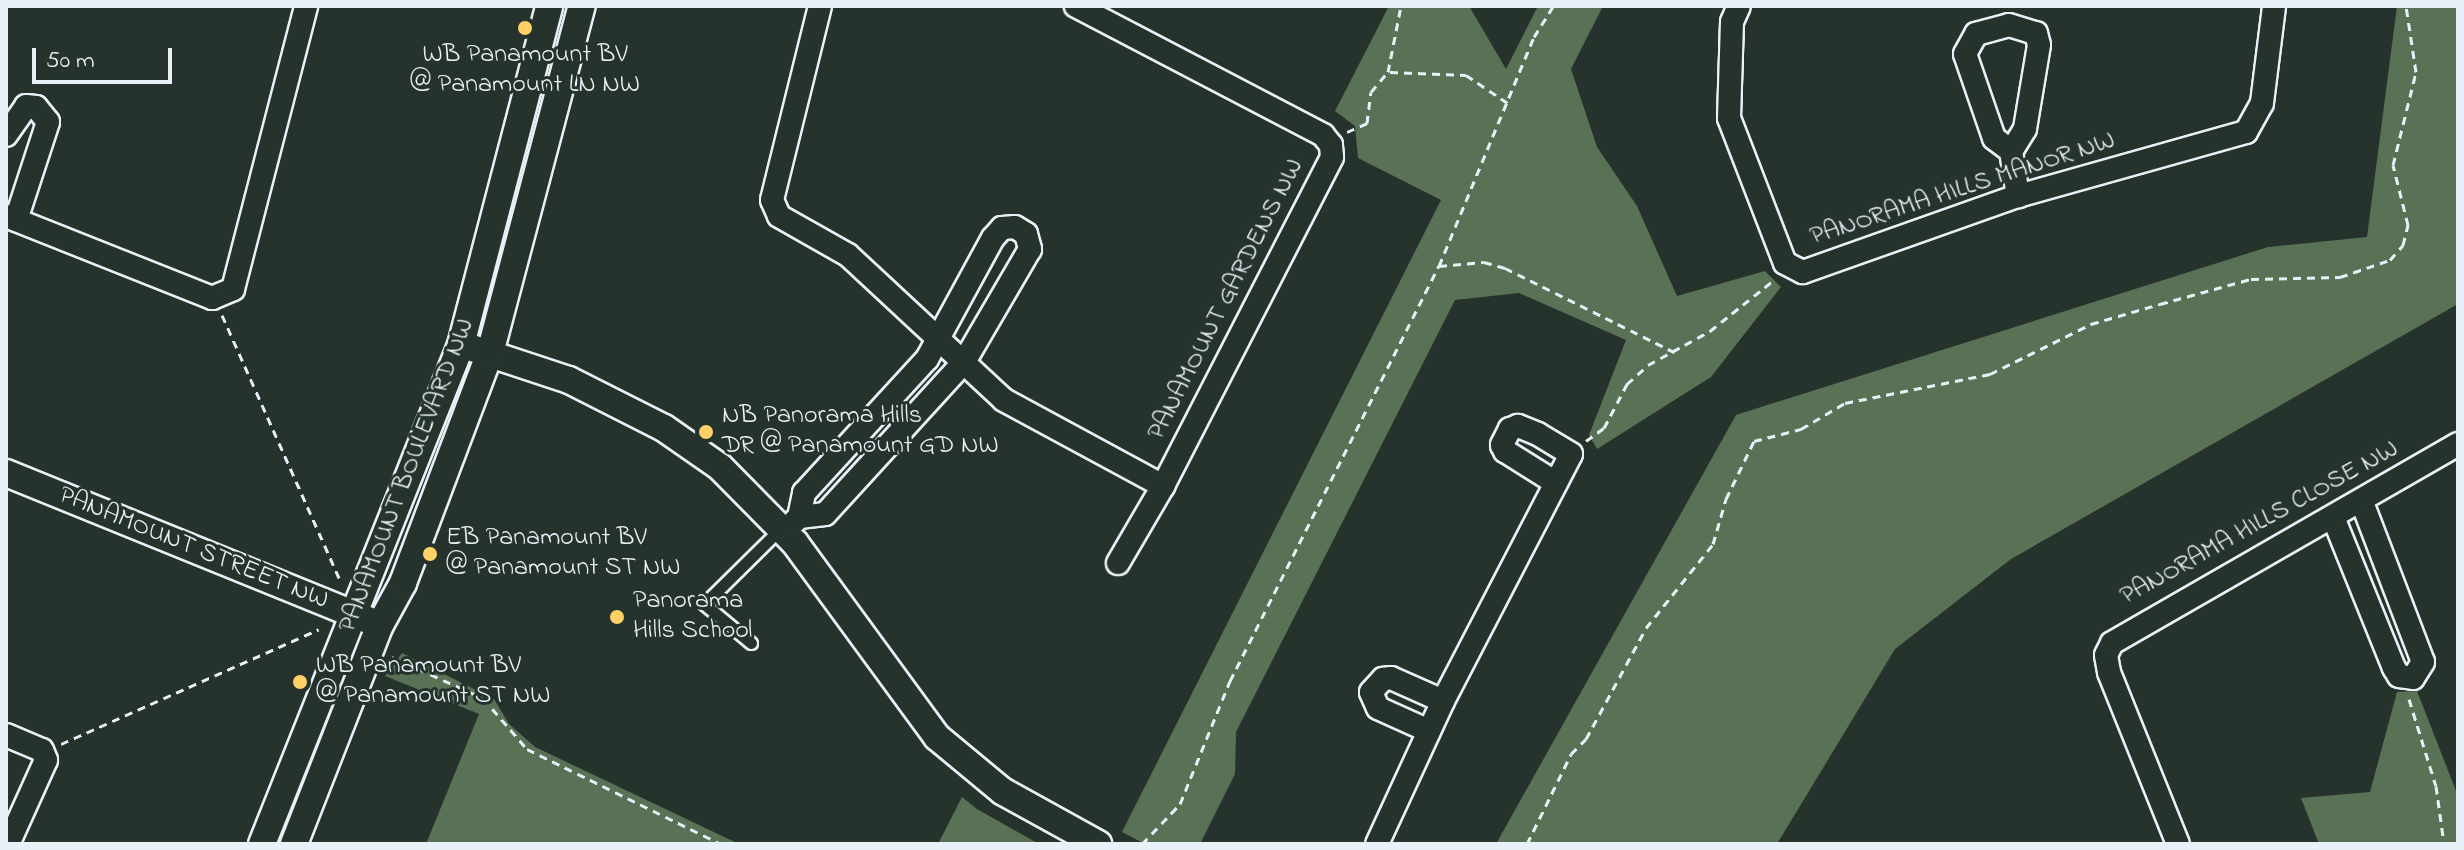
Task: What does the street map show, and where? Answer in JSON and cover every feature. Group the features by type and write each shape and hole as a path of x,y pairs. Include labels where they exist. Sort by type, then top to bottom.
{"street":[{"path":"6,135 26,106 36,107 48,122 11,218 212,298 233,289 306,6"},
{"name":"PANAMOUNT BOULEVARD NW","path":"294,844 461,345 549,6"},
{"name":"PANAMOUNT BOULEVARD NW","path":"262,844 367,620 403,583 490,353 582,6"},
{"name":"PANAMOUNT GARDENS NW","path":"820,6 772,200 779,216 848,255 939,334 1004,400 1163,486 1332,157 1323,135 1076,6"},
{"name":"PANORAMA HILLS MANOR NW","path":"1739,6 1732,22 1729,118 1785,263 1803,272 2018,196 2246,132 2262,103 2274,6"},
{"path":"2011,151 1994,138 1965,54 1976,34 2009,25 2036,33 2039,45 2025,129 2011,151 2018,196"},
{"path":"1015,227 1026,234 1030,249 964,362 825,514 788,525 804,493 927,359 1002,228 1015,227"},
{"path":"461,345 569,380 664,428 720,467 788,525 937,737 1002,791 1098,844"},
{"path":"1377,844 1443,701 1556,483 1571,454 1518,426 1505,434 1505,451 1556,483"},
{"name":"PANORAMA HILLS CLOSE NW","path":"2178,844 2109,672 2106,655 2112,643 2458,444"},
{"name":"PANAMOUNT STREET NW","path":"6,473 367,620"},
{"path":"1118,563 1163,486"},
{"path":"2333,517 2394,668 2408,679 2421,672 2423,662 2361,500"},
{"path":"1429,731 1378,708 1371,692 1383,679 1391,678 1443,701"},
{"path":"6,735 42,750 46,760 8,844"}],"lane":[{"path":"751,643 704,604 788,525"}],"path":[{"path":"1323,135 1358,131 1367,123 1371,92 1388,72 1401,6"},
{"path":"1142,844 1180,804 1230,681 1439,266 1509,104 1534,37 1553,6"},
{"path":"1527,844 1571,754 1586,739 1646,628 1713,544 1726,499 1754,441 1801,429 1845,403 1990,374 2056,338 2119,316 2251,279 2327,279 2390,260 2403,245 2408,225 2393,165 2416,72 2406,6"},
{"path":"1388,72 1466,75 1509,104"},
{"path":"1439,266 1484,262 1505,268 1674,352"},
{"path":"1571,454 1604,428 1627,384 1710,331 1774,280 1785,263"},
{"path":"212,298 339,578"},
{"path":"42,750 319,629"},
{"path":"385,652 483,698 527,749 721,844"},
{"path":"2408,679 2409,699 2436,786 2444,844"}],"green space":[{"path":"1389,6 1469,6 1506,69 1538,6 1603,6 1571,69 1597,147 1637,206 1677,296 1765,271 1781,287 1711,377 1597,449 1589,435 1626,340 1519,293 1455,300 1236,732 1235,774 1200,844 1145,844 1122,832 1441,200 1358,158 1355,126 1335,111"},
{"path":"2397,6 2458,6 2458,304 2011,559 1895,649 1777,844 1496,844 1736,415 2268,247 2367,237"},
{"path":"402,653 494,699 509,724 535,747 739,844 426,844 479,714 385,676"},
{"path":"2417,691 2458,796 2458,844 2319,844 2301,798 2370,792 2397,692"},
{"path":"962,797 977,809 1039,844 938,844"}],"place":[{"name":"WB Panamount BV @ Panamount LN NW","path":"525,28"},
{"name":"NB Panorama Hills DR @ Panamount GD NW","path":"706,432"},
{"name":"EB Panamount BV @ Panamount ST NW","path":"430,554"},
{"name":"Panorama Hills School","path":"617,617"},
{"name":"WB Panamount BV @ Panamount ST NW","path":"300,682"}]}
